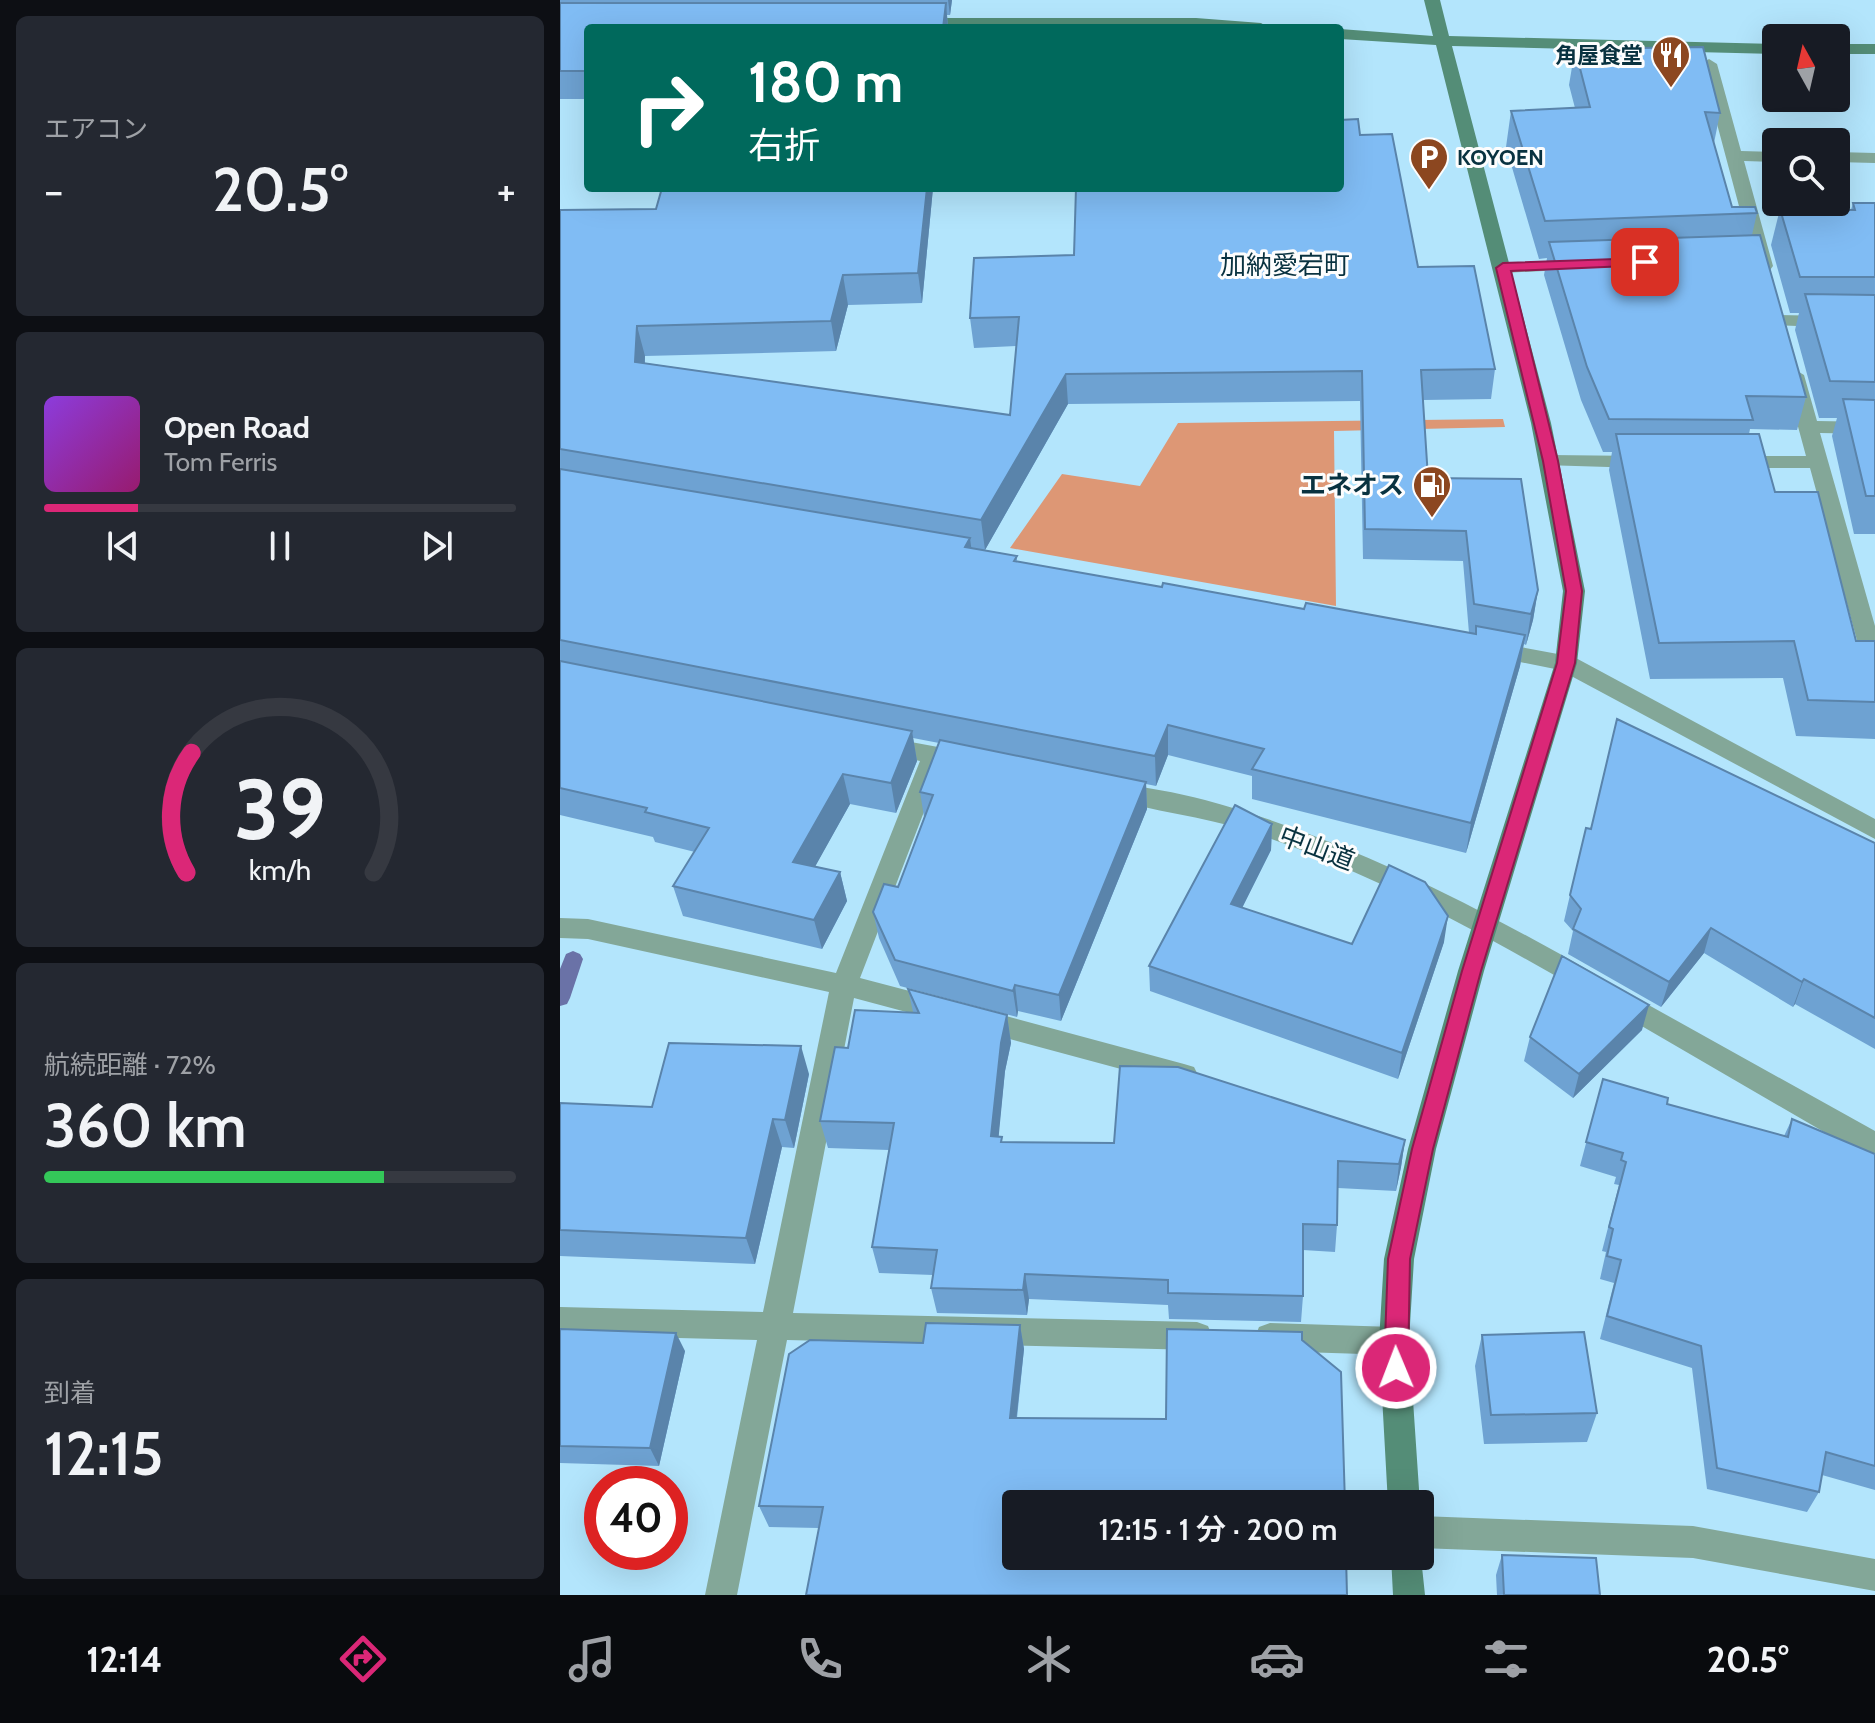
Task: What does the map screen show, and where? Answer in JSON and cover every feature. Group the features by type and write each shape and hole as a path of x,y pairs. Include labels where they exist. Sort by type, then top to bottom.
{"street":[{"path":"1403,1490 1394,1341 1399,1259 1422,1149 1566,663 1574,591 1550,461 1432,0"},
{"path":"894,23 1209,24"},
{"path":"1344,34 1443,41 1762,49"},
{"path":"1443,41 1567,56 1762,64"},
{"path":"1850,49 1875,49"},
{"path":"1709,64 1769,283"},
{"path":"1850,64 1875,65"},
{"path":"1736,156 1762,157"},
{"path":"1850,157 1875,158"},
{"path":"1739,258 1762,258"},
{"path":"1503,268 1593,265"},
{"path":"1875,323 1782,329 1875,666"},
{"path":"1808,427 1875,428"},
{"path":"1550,461 1661,462"},
{"path":"1709,462 1820,462"},
{"path":"1475,646 1566,663 1875,830"},
{"path":"856,739 994,767"},
{"path":"721,1595 844,985 934,755"},
{"name":"中山道","path":"1099,788 1204,808 1329,850 1487,924 1853,1135 1875,1143"},
{"path":"560,928 588,929 844,985 1212,1083"},
{"path":"1392,1140 1422,1149"},
{"path":"560,1321 1394,1341"},
{"path":"1434,1533 1693,1542 1875,1575"},
{"path":"1408,1570 1409,1595"}],"shaded area":[{"path":"1503,419 1505,427 1334,431 1336,606 1010,548 1062,474 1140,486 1178,423"}],"building":[{"path":"560,3 946,3 943,24 584,24 584,71 560,71"},
{"path":"1703,47 1720,113 1705,112 1732,207 1755,207 1757,213 1545,221 1511,111 1590,107 1575,49"},
{"path":"1358,119 1360,135 1392,134 1418,267 1474,266 1495,369 1421,370 1428,478 1521,479 1538,590 1531,614 1474,604 1466,531 1365,529 1362,371 1066,374 981,520 560,449 560,210 656,209 661,192 927,192 918,273 843,275 831,321 637,326 635,362 1010,415 1019,317 970,318 974,258 1074,255 1076,192 1344,192 1344,120"},
{"path":"1853,203 1875,203 1875,277 1800,277 1782,216 1850,216 1850,210 1855,210"},
{"path":"1760,235 1806,397 1746,396 1753,420 1609,419 1587,367 1549,242"},
{"path":"1805,294 1875,295 1875,382 1830,381"},
{"path":"1843,399 1875,400 1875,496 1866,496"},
{"path":"1616,434 1759,434 1775,492 1818,492 1856,641 1875,641 1875,702 1808,700 1794,641 1659,643"},
{"path":"560,469 970,538 965,547 1017,556 1014,561 1162,587 1163,583 1304,609 1306,603 1476,634 1476,626 1525,635 1471,823 1252,769 1264,749 1168,725 1155,756 560,640"},
{"path":"560,661 912,731 891,783 843,774 793,862 840,872 814,920 673,886 709,828 645,812 647,808 560,788"},
{"path":"1617,719 1875,843 1875,1018 1804,979 1802,982 1711,928 1669,982 1573,929 1581,909 1570,895 1586,828 1591,829"},
{"path":"940,740 1146,782 1059,995 1015,985 1013,991 895,960 873,912 884,884 898,887 933,795 920,792"},
{"path":"1235,805 1272,824 1231,904 1352,944 1389,865 1425,882 1448,916 1402,1053 1149,966"},
{"path":"1562,956 1649,1005 1579,1074 1530,1037"},
{"path":"908,989 1007,1015 991,1136 1002,1137 1001,1142 1114,1143 1120,1066 1178,1067 1405,1140 1399,1164 1338,1161 1337,1225 1303,1224 1303,1296 1168,1293 1168,1280 1025,1274 1023,1290 931,1288 937,1250 872,1247 894,1123 820,1121 835,1047 848,1048 855,1010 919,1013"},
{"path":"669,1043 801,1046 785,1120 773,1119 746,1238 560,1230 560,1103 652,1107"},
{"path":"1603,1079 1668,1098 1667,1104 1788,1137 1792,1119 1875,1154 1875,1466 1826,1452 1819,1492 1717,1468 1701,1346 1607,1316 1621,1260 1607,1256 1613,1229 1609,1227 1626,1162 1621,1160 1623,1153 1586,1142"},
{"path":"926,1323 1020,1325 1010,1418 1166,1419 1167,1329 1302,1332 1302,1340 1341,1372 1345,1490 1002,1490 1002,1570 1346,1570 1347,1595 806,1595 823,1507 759,1506 789,1354 810,1340 923,1343"},
{"path":"560,1329 676,1333 650,1448 560,1446"},
{"path":"1584,1332 1597,1413 1491,1415 1482,1335"},
{"path":"1502,1555 1596,1558 1600,1595 1504,1595"}],"waterway":[{"path":"560,998 573,959"}],"place":[{"name":"角屋食堂","path":"1671,89"},
{"name":"KOYOEN","path":"1429,191"},
{"name":"エネオス","path":"1432,519"}],"district":[{"name":"加納愛宕町","path":"1285,265"}],"route":[{"path":"1396,1368 1394,1341 1399,1259 1422,1149 1471,971 1566,663 1570,638 1574,591 1550,461 1503,268 1645,262"}]}
